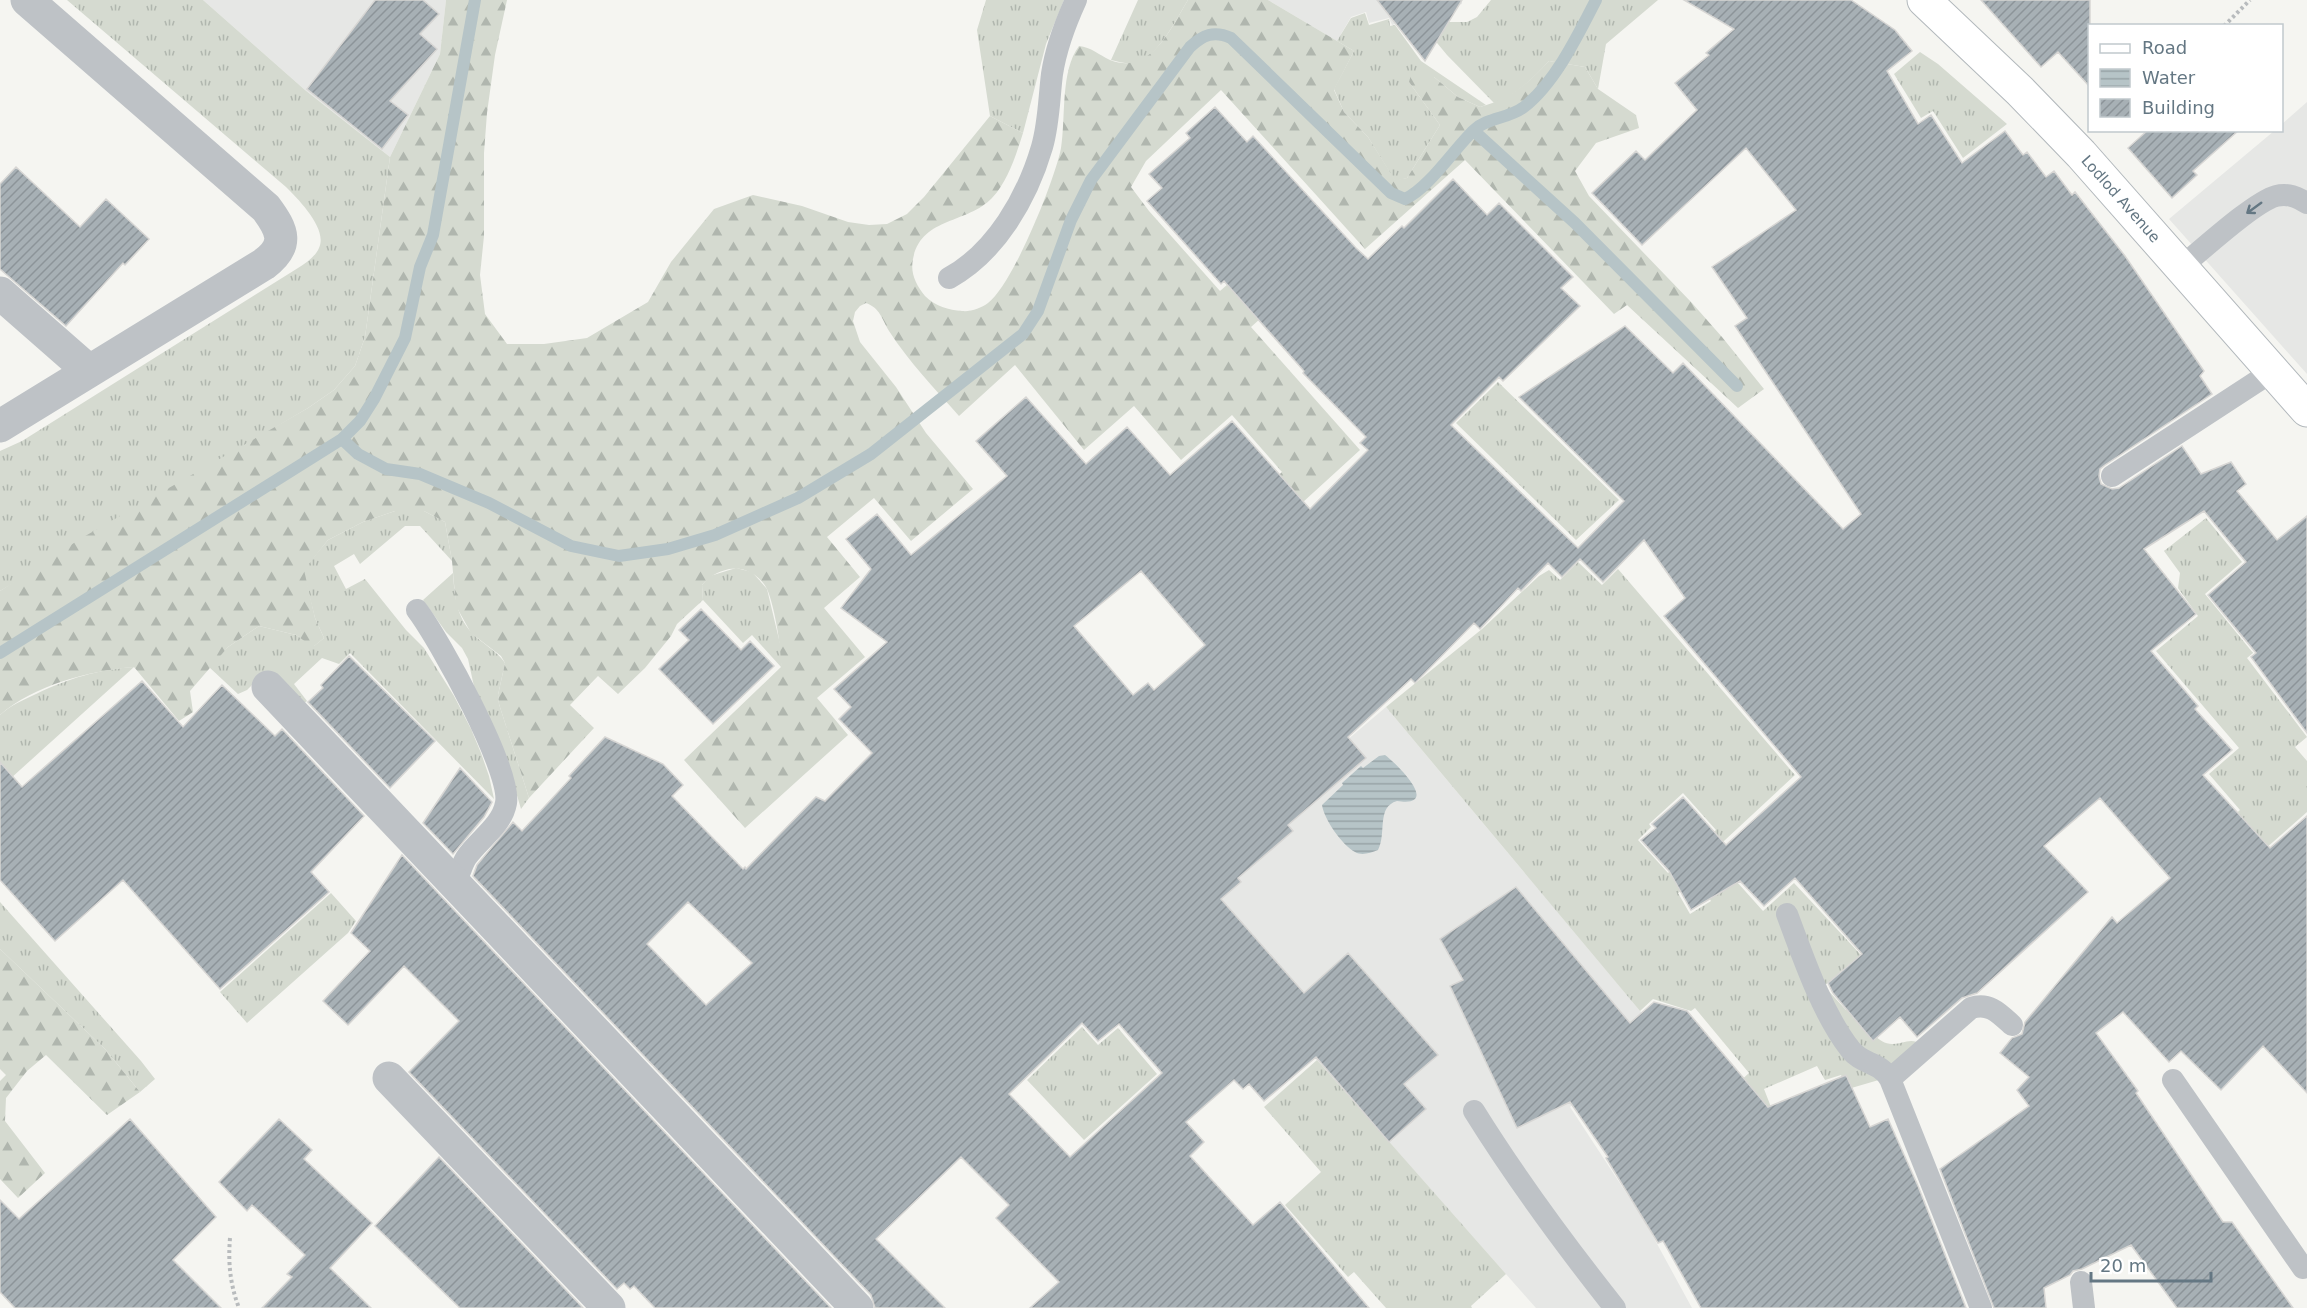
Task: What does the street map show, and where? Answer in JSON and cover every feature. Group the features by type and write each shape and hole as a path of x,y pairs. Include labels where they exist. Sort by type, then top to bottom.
{"main road":[{"name":"Lodlod Avenue","path":"1924,0 2052,123 2307,410"}],"street":[{"path":"0,426 264,264 276,255 281,245 277,222 266,208 27,0"},
{"path":"0,293 89,371"},
{"path":"268,687 857,1308"},
{"path":"389,1078 609,1308"}],"lane":[{"path":"949,278 971,265 992,244 1005,226 1031,177 1042,147 1059,43 1076,0"},
{"path":"2181,267 2258,204 2276,196 2295,196 2307,203"},
{"path":"2112,476 2273,371"},
{"path":"417,610 440,644 473,708 494,754 507,793 506,804 499,820 464,860 454,882"},
{"path":"1786,914 1804,962 1841,1036 1856,1056 1867,1063 1877,1065 1890,1079 1981,1308"},
{"path":"1890,1079 1971,1008 1983,1005 1988,1007 1997,1011 2012,1025"},
{"path":"2172,1080 2303,1268"},
{"path":"1474,1111 1512,1171 1615,1308"},
{"path":"2081,1282 2084,1308"}],"path":[{"path":"2226,24 2250,0"},
{"path":"230,1238 228,1264 230,1280 239,1308"}],"shaded area":[{"path":"203,0 446,0 440,54 390,157 305,90"},
{"path":"1268,0 1462,0 1462,4 1392,25 1389,18 1369,23 1366,12 1351,17 1337,41"},
{"path":"2307,102 2307,374 2169,219 2273,132 2283,132 2283,123"},
{"path":"1386,707 1656,1030 1570,1107 1644,1220 1692,1308 1536,1308 1168,892"}],"green space":[{"path":"67,0 203,0 305,90 390,157 365,337 355,366 334,390 308,408 0,591 0,451 22,441 301,266 315,254 321,240 311,215 286,187"},
{"path":"446,0 507,0 495,55 487,113 484,153 484,236 480,275 485,314 507,344 544,344 587,338 648,302 671,262 714,209 753,195 802,206 848,222 869,225 887,224 907,214 924,197 990,116 1023,133 1007,176 998,191 982,206 946,222 925,235 918,245 912,264 916,283 925,296 933,302 942,307 957,310 969,311 979,308 988,303 998,292 1009,275 1032,230 1051,183 1061,148 1066,81 1073,56 1079,46 1110,60 1124,63 1137,61 1148,56 1158,47 1188,0 1268,0 1354,51 1334,90 1344,112 1368,137 1395,180 1407,178 1440,125 1409,82 1411,75 1434,77 1458,97 1480,107 1510,95 1549,61 1585,67 1598,89 1636,115 1639,128 1596,143 1575,171 1589,196 1692,303 1764,389 1738,408 1627,305 1614,314 1465,160 1365,249 1221,90 1146,161 1131,187 1149,211 1220,291 1269,248 1300,283 1251,327 1360,450 1256,545 1232,518 1282,472 1232,415 1181,460 1134,406 1084,450 1015,365 959,416 905,354 878,311 866,303 860,306 855,312 853,321 860,342 896,387 926,433 973,489 911,541 874,498 827,537 860,577 824,608 865,657 817,698 848,735 745,828 684,760 781,667 779,639 772,605 767,589 760,580 746,570 735,568 714,575 702,585 703,600 677,624 671,636 645,668 618,694 598,676 570,705 594,728 529,798 499,704 498,695 505,663 501,656 471,633 456,606 452,561 445,522 424,511 395,511 363,522 328,540 304,570 315,618 324,638 313,647 296,635 259,626 228,647 190,691 193,712 179,721 134,667 99,672 63,681 29,695 0,715 0,591 80,539 308,408 334,390 355,366 365,337 390,157 440,54"},
{"path":"986,0 1064,0 1046,44 1023,133 990,116 977,30"},
{"path":"1138,0 1188,0 1167,35 1146,58 1132,63 1111,60"},
{"path":"1491,0 1658,0 1606,44 1598,89 1585,67 1549,61 1517,91 1494,103 1428,32 1444,22 1467,22 1477,17"},
{"path":"1365,13 1369,25 1389,19 1390,26 1395,25 1421,61 1486,105 1480,107 1458,97 1434,77 1409,82 1440,125 1407,178 1395,181 1368,137 1344,112 1334,89 1354,51 1337,41 1351,18"},
{"path":"1920,52 1938,64 2007,124 1963,158 1933,111 1921,118 1894,74"},
{"path":"1498,382 1619,500 1576,540 1456,423"},
{"path":"395,511 424,511 445,522 452,561 420,526 405,526 360,564 354,554 334,566 346,589 365,579 406,630 424,648 454,696 471,729 489,776 494,799 350,653 339,664 322,658 294,684 307,701 297,709 254,683 247,690 238,694 209,667 228,647 259,626 296,635 314,646 324,638 315,618 303,570 328,540 363,522"},
{"path":"2206,518 2242,562 2205,594 2253,653 2247,658 2307,737 2295,747 2307,761 2307,812 2231,879 2200,846 2240,810 2209,774 2239,748 2156,651 2198,616 2178,588 2180,573 2164,551"},
{"path":"1578,562 1602,585 1618,569 1795,775 1711,853 1763,911 1794,883 1888,984 1878,993 1852,962 1824,986 1846,1010 1853,1011 1870,1032 1881,1041 1893,1044 1917,1042 1906,1072 1848,1089 1841,1075 1825,1080 1817,1066 1764,1089 1771,1107 1790,1128 1736,1085 1749,1073 1695,1008 1691,1011 1653,999 1640,1011 1386,707 1482,629 1539,576 1549,570 1560,580","holes":["1683,793 1716,830 1668,873 1638,840 1651,827 1649,824","1698,880 1711,901 1690,914 1678,893"]},
{"path":"736,568 752,572 767,589 782,652 781,667 752,635 743,643 703,600 702,585 710,576"},
{"path":"453,573 456,602 462,619 473,634 505,663 498,695 529,798 521,809 475,691 468,659 462,648 446,632 423,600"},
{"path":"134,667 0,788 0,715 8,708 48,688 72,679 107,670"},
{"path":"331,893 356,921 348,933 247,1023 220,992"},
{"path":"0,902 155,1079 140,1092 105,1049 0,949"},
{"path":"0,949 105,1049 140,1092 107,1115 46,1055 27,1071 6,1098 5,1121 45,1173 18,1198 0,1179 0,1081 6,1075 0,1069"},
{"path":"1082,1027 1098,1045 1118,1028 1157,1074 1084,1140 1027,1080"},
{"path":"1317,1060 1506,1274 1471,1306 1472,1308 1386,1308 1354,1272 1348,1277 1285,1205 1321,1172 1264,1107"}],"water":[{"path":"1385,755 1406,775 1416,792 1416,798 1410,801 1397,801 1386,809 1378,850 1360,854 1350,849 1334,831 1322,805 1361,766 1363,768 1379,756"}],"building":[{"path":"375,0 423,0 439,14 420,34 437,49 390,101 408,115 382,149 307,89"},
{"path":"1377,0 1462,0 1425,61"},
{"path":"1684,0 1851,0 1895,30 1912,51 1887,71 1918,124 1931,115 1962,163 2005,131 2023,155 2027,152 2046,177 2054,171 2072,195 2075,192 2125,256 2204,371 2200,376 2212,394 2100,469 2101,484 2112,489 2119,488 2182,446 2201,474 2231,462 2246,484 2237,491 2277,540 2307,516 2307,733 2251,657 2256,653 2208,595 2246,562 2204,511 2144,549 2196,614 2151,651 2198,706 2195,709 2232,750 2203,775 2270,848 2307,816 2307,1093 2263,1046 2221,1090 2181,1051 2169,1062 2123,1012 2096,1033 2138,1091 2136,1093 2223,1222 2232,1222 2293,1308 2177,1308 2131,1245 2082,1269 2073,1271 2070,1275 2044,1288 2046,1308 1994,1308 1940,1169 2029,1106 2017,1090 2029,1077 2000,1053 2012,1038 2022,1034 2025,1022 2112,917 2117,923 2170,878 2100,798 2044,846 2088,892 1977,993 1962,998 1917,1037 1900,1017 1873,1041 1833,993 1828,983 1862,954 1795,878 1764,906 1740,881 1691,910 1669,871 1641,840 1656,828 1652,824 1683,797 1726,845 1801,777 1664,616 1685,598 1644,540 1603,582 1580,559 1562,577 1548,563 1521,591 1518,588 1480,629 1474,623 1415,683 1411,679 1348,737 1366,758 1288,825 1293,831 1238,878 1241,882 1221,899 1304,993 1348,953 1438,1055 1404,1084 1426,1109 1389,1142 1316,1057 1264,1101 1249,1084 1243,1089 1234,1080 1186,1122 1204,1142 1190,1156 1253,1225 1280,1202 1369,1308 1030,1308 1059,1282 996,1218 1009,1205 961,1157 876,1239 945,1308 875,1308 871,1295 473,876 477,865 513,822 522,831 605,737 663,764 683,785 672,796 743,869 745,867 746,869 816,797 825,801 872,753 839,719 851,707 834,689 887,642 841,608 871,569 846,539 877,514 911,555 1007,476 976,441 1026,397 1086,464 1127,427 1170,475 1232,421 1310,509 1368,450 1360,443 1366,437 1303,373 1304,371 1224,281 1221,284 1147,201 1162,188 1149,174 1190,138 1186,133 1215,107 1247,142 1253,136 1368,259 1402,226 1404,228 1453,179 1487,215 1499,203 1573,277 1561,288 1580,306 1503,381 1499,377 1451,425 1578,548 1624,501 1519,397 1625,326 1673,373 1683,363 1843,529 1861,514 1735,326 1747,318 1712,267 1796,210 1746,148 1642,245 1592,193 1636,151 1645,160 1697,110 1675,83 1709,55 1706,53 1734,29","holes":["1141,571 1205,645 1154,690 1148,683 1133,695 1074,626","688,902 752,963 706,1005 647,944","1082,1023 1098,1041 1119,1024 1162,1073 1070,1157 1009,1094"]},
{"path":"1981,0 2090,0 2088,85 2058,52 2041,67"},
{"path":"2146,132 2237,132 2193,171 2197,175 2172,198 2128,148"},
{"path":"16,167 80,227 106,199 149,239 125,265 123,263 66,326 0,269 0,184"},
{"path":"701,609 741,650 750,641 774,666 713,724 659,669 689,640 679,630"},
{"path":"349,656 435,741 390,788 308,702 323,688 321,685"},
{"path":"142,681 183,727 222,685 275,736 282,729 364,816 311,872 329,892 220,989 123,880 55,941 0,880 0,762 22,787"},
{"path":"460,768 492,802 484,817 453,854 423,823"},
{"path":"402,855 831,1308 655,1308 634,1286 630,1289 624,1283 617,1289 409,1072 459,1021 404,966 348,1025 323,1001 370,951 351,933"},
{"path":"1516,887 1630,1023 1654,1002 1687,1011 1768,1107 1846,1075 1870,1127 1888,1119 1918,1186 1966,1308 1701,1308 1663,1241 1658,1243 1606,1158 1608,1157 1570,1102 1517,1128 1450,986 1463,980 1440,939"},
{"path":"130,1119 216,1217 173,1260 221,1308 15,1308 0,1292 0,1200 19,1219"},
{"path":"279,1119 312,1150 304,1159 372,1223 330,1268 371,1308 262,1308 292,1277 287,1274 305,1255 252,1205 247,1211 219,1182"},
{"path":"439,1157 583,1308 460,1308 375,1226"}],"waterway":[{"path":"0,653 342,439 360,421 374,399 405,338 420,267 433,235 475,0"},
{"path":"342,439 358,454 386,469 420,474 489,503 571,546 619,556 668,549 715,535 798,498 871,454 1023,334 1038,311 1071,220 1091,180 1190,47 1200,39 1214,34 1231,38 1391,193 1405,199 1423,186 1474,130 1485,123 1518,111 1535,97 1565,58 1596,0"},
{"path":"1474,131 1575,223 1737,386"}]}
